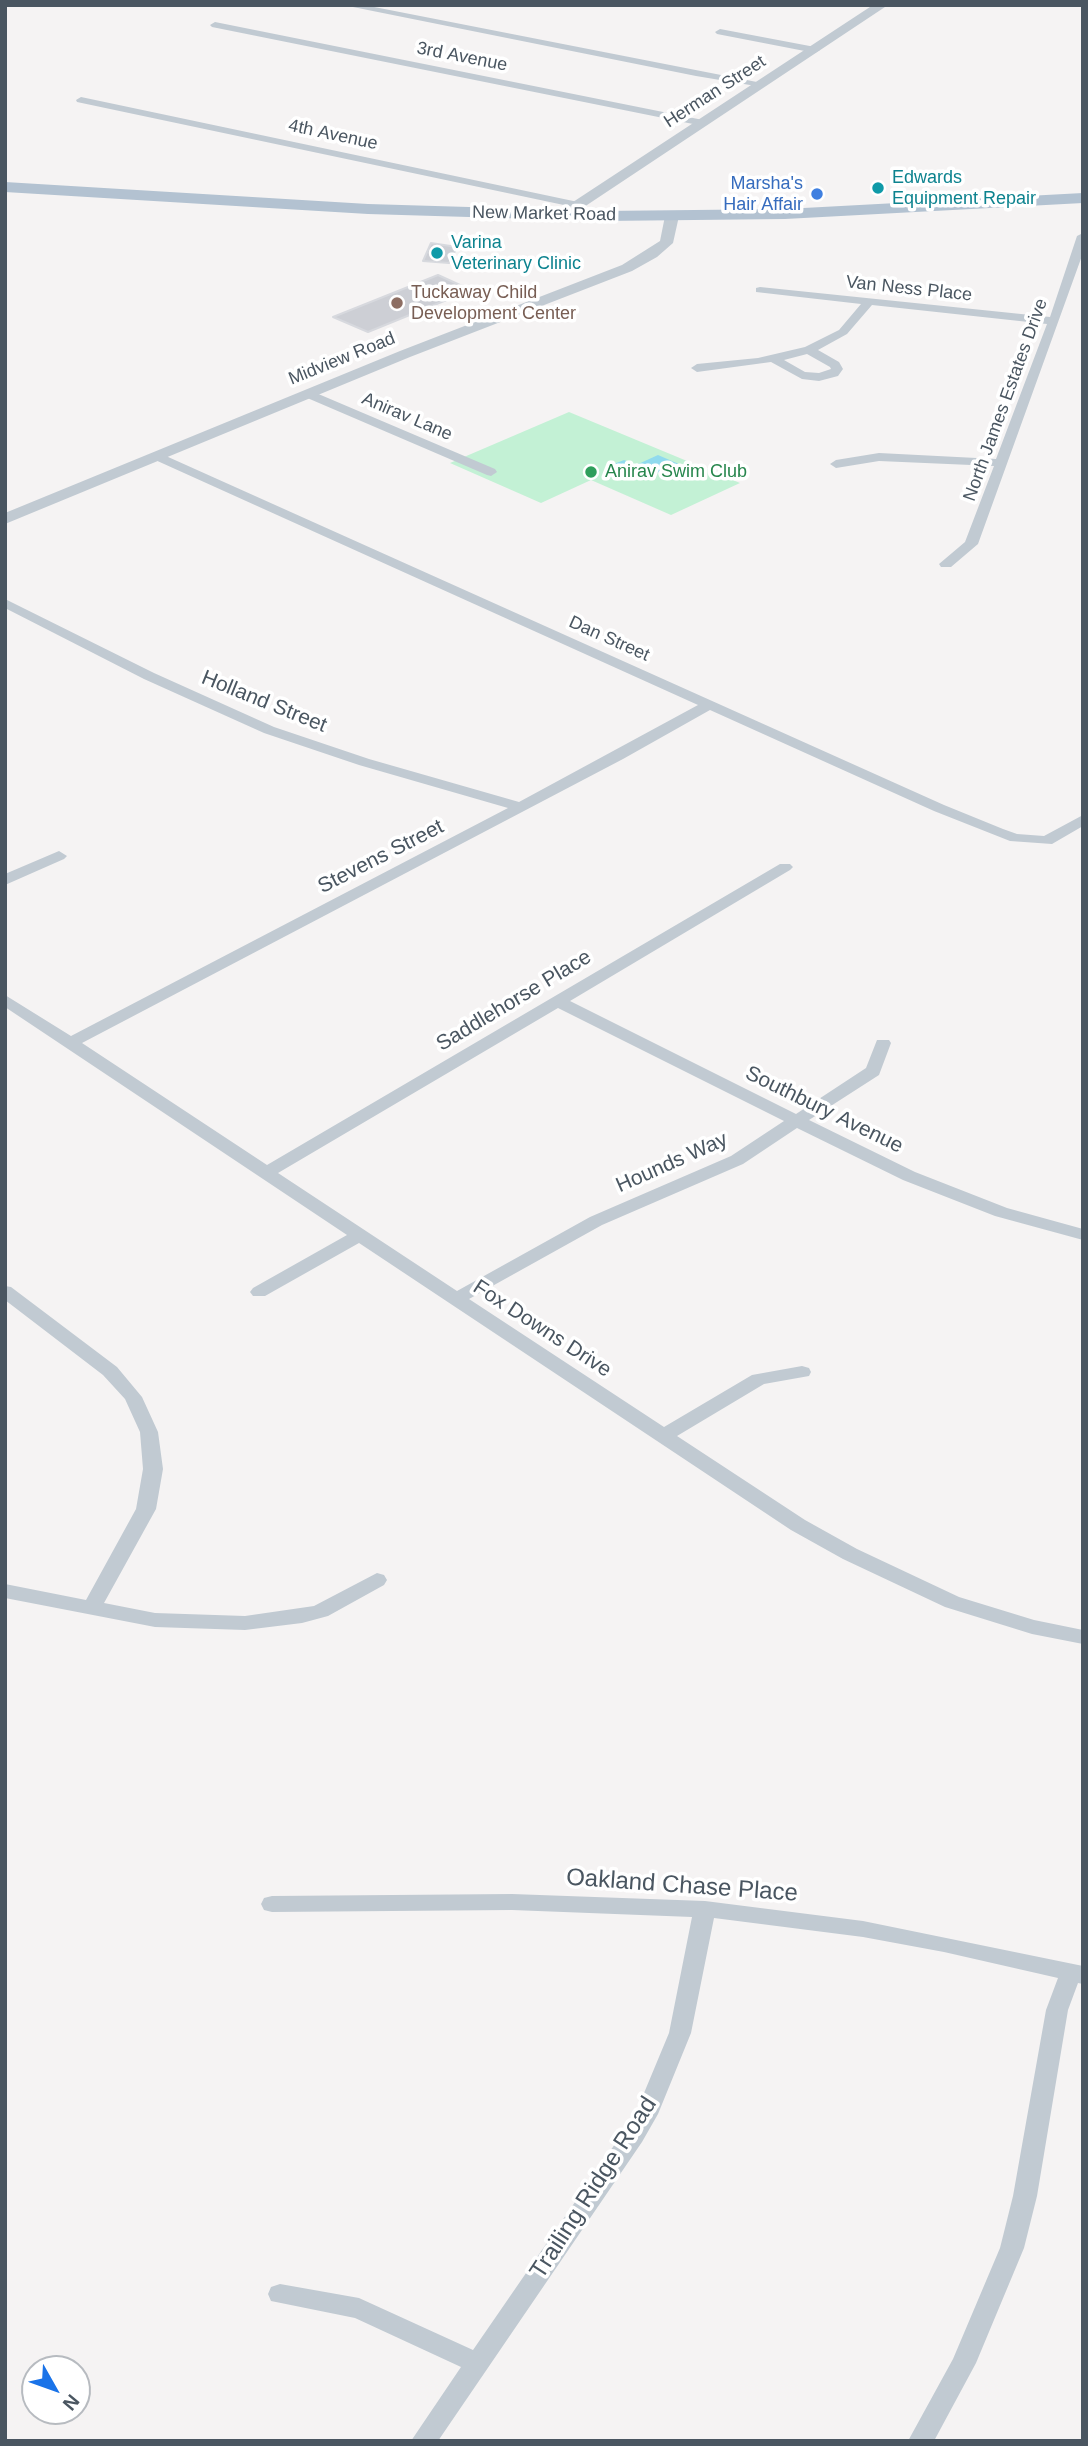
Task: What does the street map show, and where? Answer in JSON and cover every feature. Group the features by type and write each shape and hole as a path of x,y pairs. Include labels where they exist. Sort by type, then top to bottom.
{"main road":[{"name":"New Market Road","path":"5,187 368,209 576,210 671,216 1082,200"}],"street":[{"path":"348,5 758,86"},
{"name":"Herman Street","path":"576,210 882,5"},
{"name":"3rd Avenue","path":"215,25 703,123"},
{"path":"720,32 815,50"},
{"name":"4th Avenue","path":"81,100 576,210"},
{"name":"Midview Road","path":"5,519 644,259 670,237 671,216"},
{"name":"North James Estates Drive","path":"946,564 971,544 1055,321 1083,236"},
{"name":"Van Ness Place","path":"760,290 1055,321"},
{"path":"697,368 774,359 809,350 843,332 855,322 868,302"},
{"path":"774,359 802,375 819,377 834,373 837,369 835,365 809,350"},
{"name":"Anirav Lane","path":"309,394 491,472"},
{"name":"Dan Street","path":"157,456 708,705 998,832 1035,842 1049,840 1083,819"},
{"path":"836,464 879,457 1001,463"},
{"name":"Holland Street","path":"5,603 193,697 269,730 364,762 521,807"},
{"name":"Stevens Street","path":"70,1043 629,751 708,705"},
{"path":"5,880 59,856"},
{"name":"Saddlehorse Place","path":"266,1173 785,867"},
{"name":"Fox Downs Drive","path":"5,1000 798,1525 850,1554 952,1602 1032,1627 1083,1637"},
{"name":"Southbury Avenue","path":"556,1000 794,1122 909,1176 1001,1212 1083,1235"},
{"name":"Hounds Way","path":"455,1299 596,1221 737,1160 873,1071 883,1043"},
{"path":"259,1292 360,1235"},
{"path":"5,1291 110,1371 133,1397 149,1432 153,1469 146,1509 91,1609"},
{"path":"663,1436 759,1379 802,1372"},
{"path":"5,1591 91,1609 179,1622 270,1621 320,1611 377,1580"},
{"name":"Oakland Chase Place","path":"272,1904 512,1902 705,1909 863,1929 1077,1974"},
{"name":"Trailing Ridge Road","path":"424,2441 650,2108 680,2033 705,1909"},
{"path":"921,2441 964,2363 1012,2248 1025,2196 1057,2010 1077,1974"},
{"path":"280,2294 359,2308 477,2363"}],"green space":[{"name":"Anirav Swim Club","path":"569,412 740,483 671,515 591,480 541,503 450,463"}],"water":[{"path":"658,455 695,471 681,477 664,470 642,480 609,466 624,460 636,465"}],"building":[{"name":"Varina Veterinary Clinic","path":"431,243 457,247 449,263 423,261"},
{"name":"Tuckaway Child Development Center","path":"438,275 471,290 368,332 333,317"}],"place":[{"name":"Edwards Equipment Repair","path":"878,188"},
{"name":"Marsha's Hair Affair","path":"817,194"},
{"name":"Varina Veterinary Clinic","path":"437,253"},
{"name":"Tuckaway Child Development Center","path":"397,303"},
{"name":"Anirav Swim Club","path":"591,472"}]}
